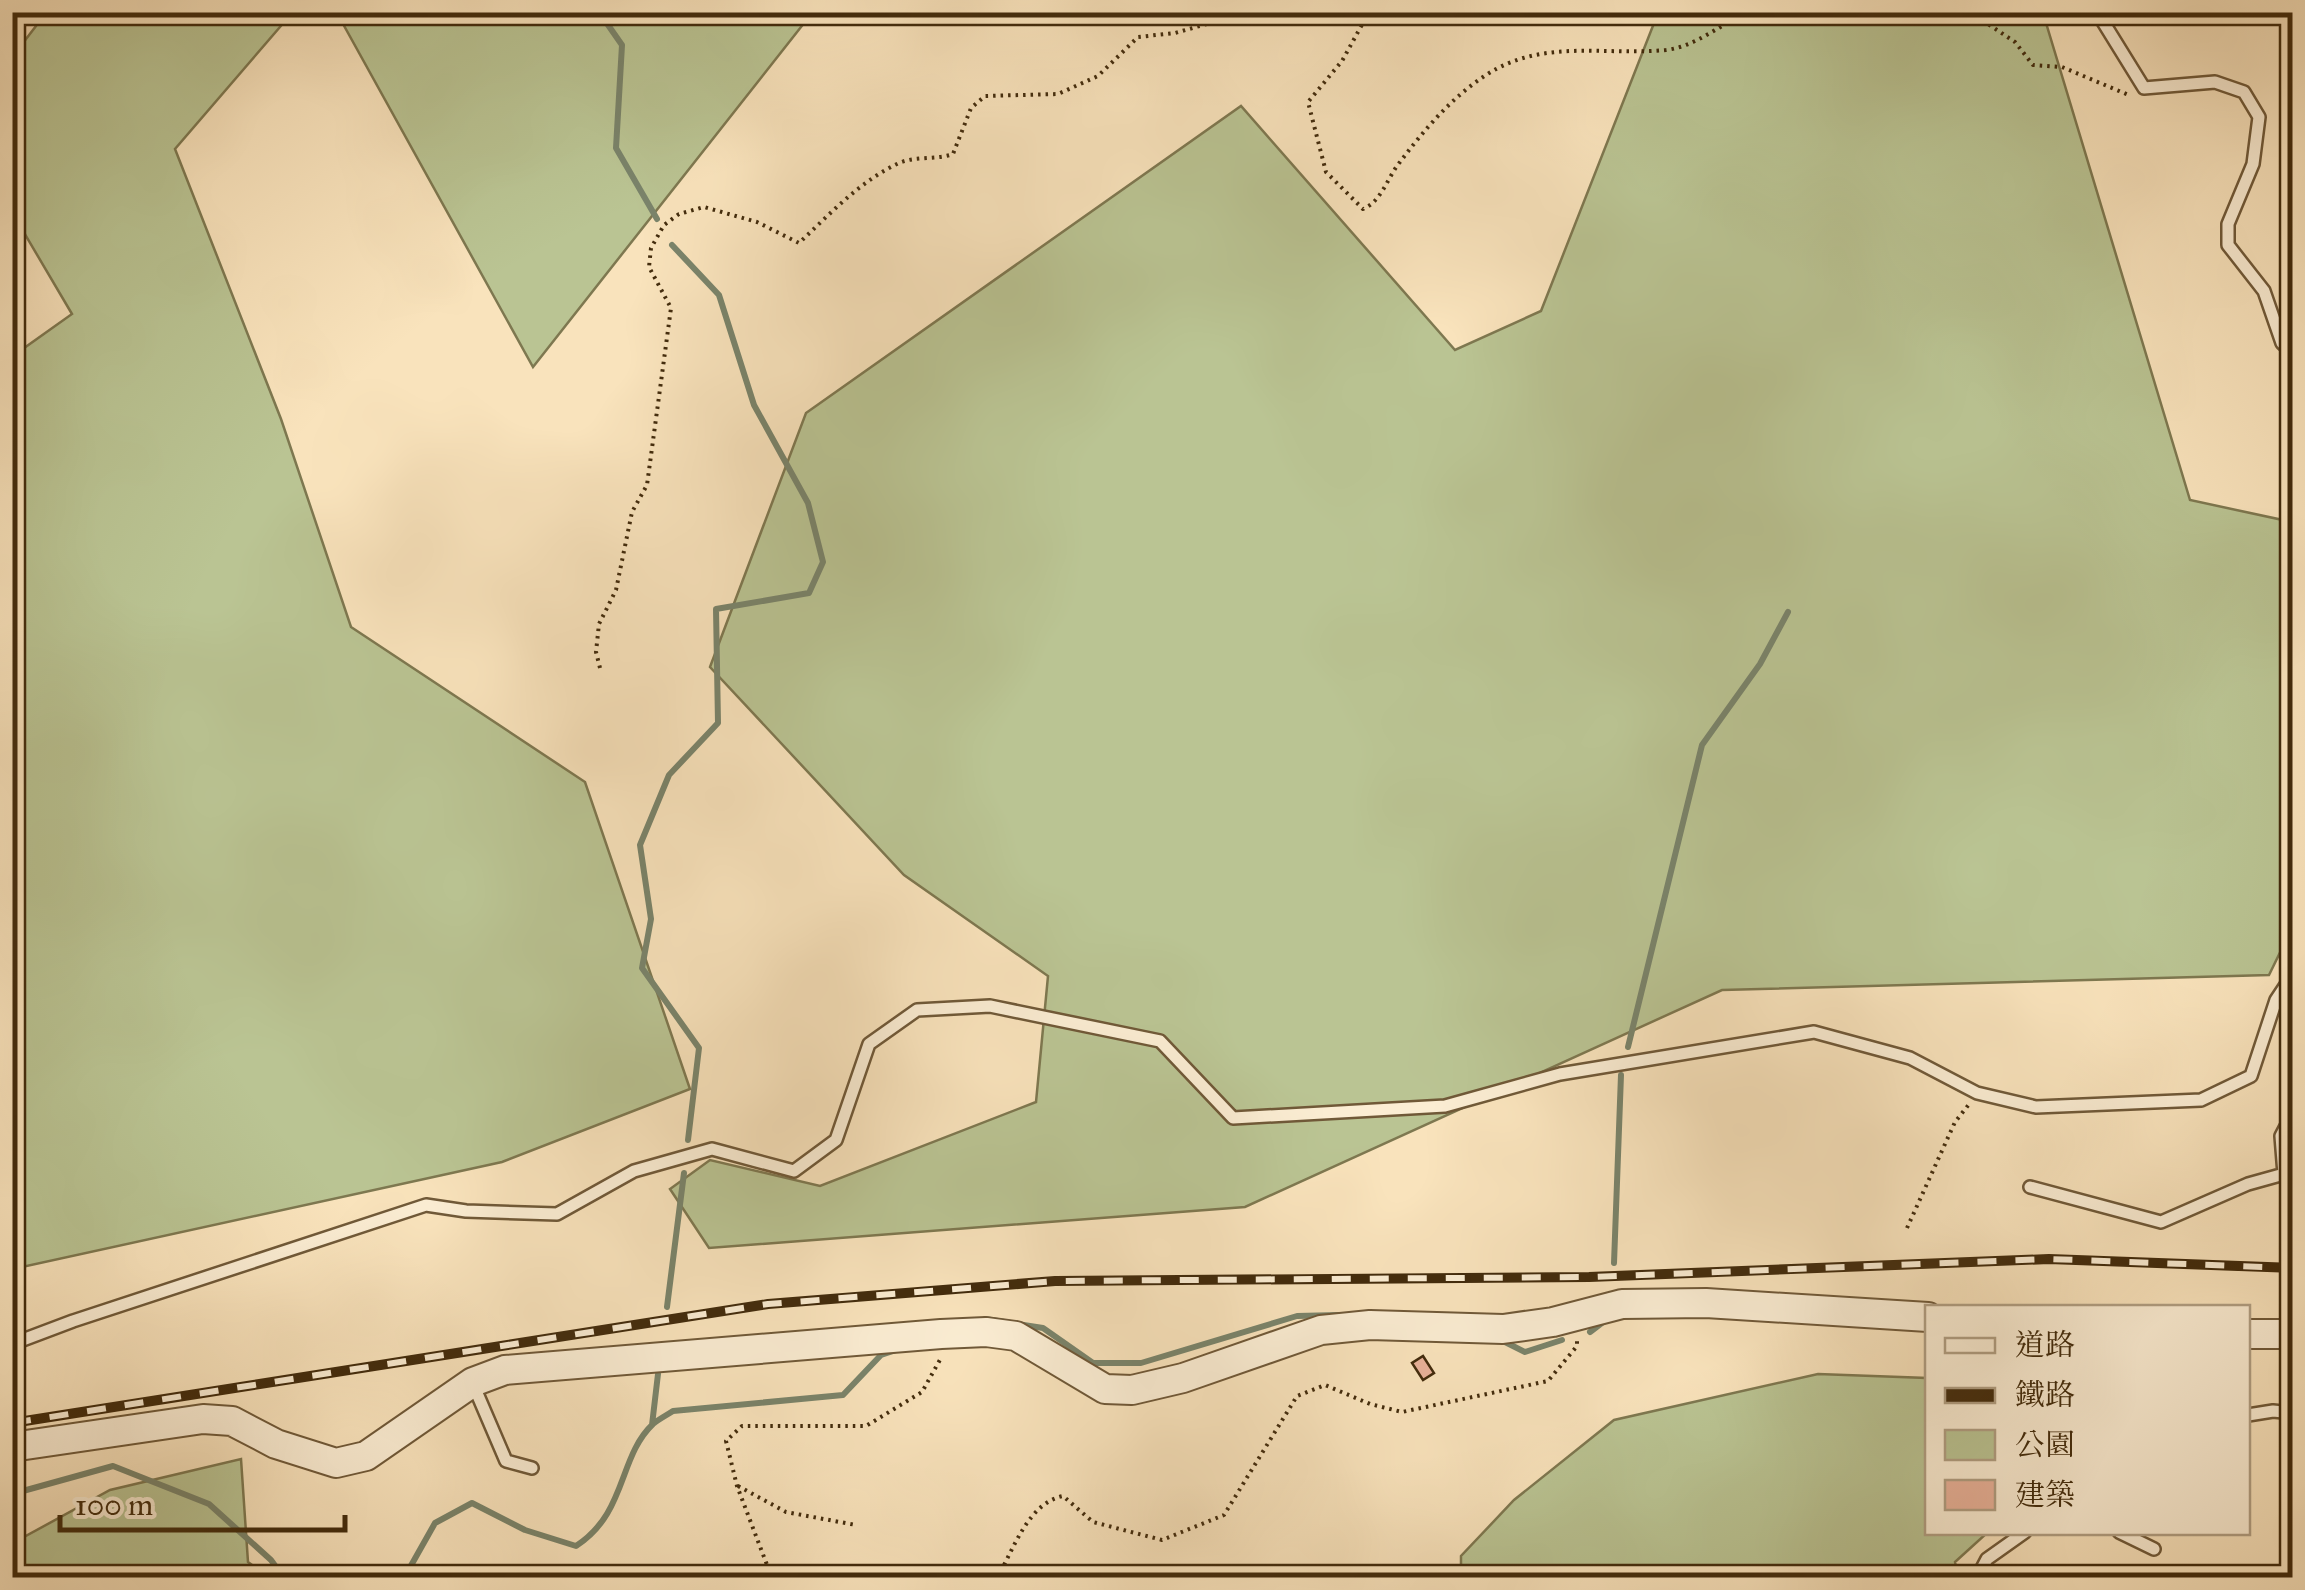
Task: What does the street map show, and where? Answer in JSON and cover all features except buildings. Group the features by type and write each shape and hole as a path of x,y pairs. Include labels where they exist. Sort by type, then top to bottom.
{"street":[{"path":"12,1447 203,1419 232,1421 276,1444 336,1463 366,1456 473,1382 505,1370 955,1333 1016,1336 1105,1389 1132,1390 1184,1378 1321,1330 1370,1326 1503,1328 1622,1304 1706,1303 1925,1317"},
{"path":"2250,1334 2292,1334"}],"lane":[{"path":"2098,12 2144,88 2215,82 2244,92 2259,118 2253,164 2228,224 2228,245 2264,291 2282,343 2292,352"},
{"path":"2292,886 2292,906"},
{"path":"12,1344 426,1204 466,1211 557,1214 634,1171 712,1149 794,1171 836,1140 869,1044 917,1010 990,1006 1160,1041 1233,1118 1445,1106 1560,1074 1814,1032 1910,1058 1977,1093 2036,1108 2201,1100 2251,1076 2276,1000 2292,976"},
{"path":"2030,1187 2161,1222 2248,1184 2288,1175 2281,1136 2292,1114"},
{"path":"473,1382 506,1461 532,1468"},
{"path":"2250,1415 2292,1412"},
{"path":"1977,1578 1987,1560 2022,1535"},
{"path":"2125,1535 2154,1549"}],"path":[{"path":"600,668 596,652 599,624 616,590 632,512 648,485 671,308 649,266 651,248 664,225 680,214 704,207 757,222 799,242 861,186 903,161 940,159 953,154 971,108 985,96 1058,94 1098,76 1138,37 1175,34 1248,12"},
{"path":"1369,12 1342,61 1308,102 1326,172 1363,209 1374,204 1398,164 1458,95 1490,72 1530,54 1669,50 1702,39 1750,12"},
{"path":"1970,12 2014,42 2033,66 2062,67 2137,99 2144,88"},
{"path":"1906,1228 1954,1122 1977,1093"},
{"path":"997,1578 1029,1518 1048,1499 1063,1496 1094,1522 1162,1540 1224,1514 1297,1396 1325,1385 1370,1404 1402,1412 1548,1381 1577,1346 1574,1316"},
{"path":"772,1578 737,1486 726,1441 742,1426 866,1426 922,1392 955,1333"},
{"path":"737,1486 786,1512 856,1525"}],"green space":[{"path":"46,13 292,13 175,149 281,419 351,627 585,782 690,1089 502,1162 13,1269 13,356 72,314 13,214 13,56"},
{"path":"337,13 812,13 533,367"},
{"path":"1658,13 2043,13 2190,500 2292,522 2292,928 2269,975 1722,990 1245,1207 709,1248 670,1189 710,1160 820,1186 1036,1102 1048,976 904,875 710,667 806,413 1241,106 1455,350 1541,311"},
{"path":"1818,1374 1925,1378 1925,1535 1985,1535 1955,1562 1958,1577 1461,1577 1461,1556 1514,1500 1614,1420"},
{"path":"241,1459 248,1562 269,1577 13,1577 13,1543 110,1490"}],"waterway":[{"path":"599,12 622,45 616,148 657,219"},
{"path":"672,245 719,295 754,405 808,503 823,562 809,593 716,609 718,723 669,775 640,845 651,919 642,968 699,1048 688,1140"},
{"path":"1628,1047 1702,745 1760,664 1788,612"},
{"path":"1614,1263 1621,1075"},
{"path":"667,1307 684,1173"},
{"path":"985,1319 1043,1328 1093,1363 1141,1363 1297,1316 1339,1315"},
{"path":"1590,1332 1607,1319"},
{"path":"1505,1342 1525,1352 1562,1340"},
{"path":"404,1578 435,1523 472,1503 525,1530 576,1546 605,1518 642,1437 673,1411 843,1395 881,1355 899,1349"},
{"path":"652,1425 658,1374"},
{"path":"12,1494 113,1466 209,1504 271,1560 284,1578"}],"railway":[{"path":"12,1423 768,1304 1055,1281 1589,1277 2049,1259 2292,1268"}]}
